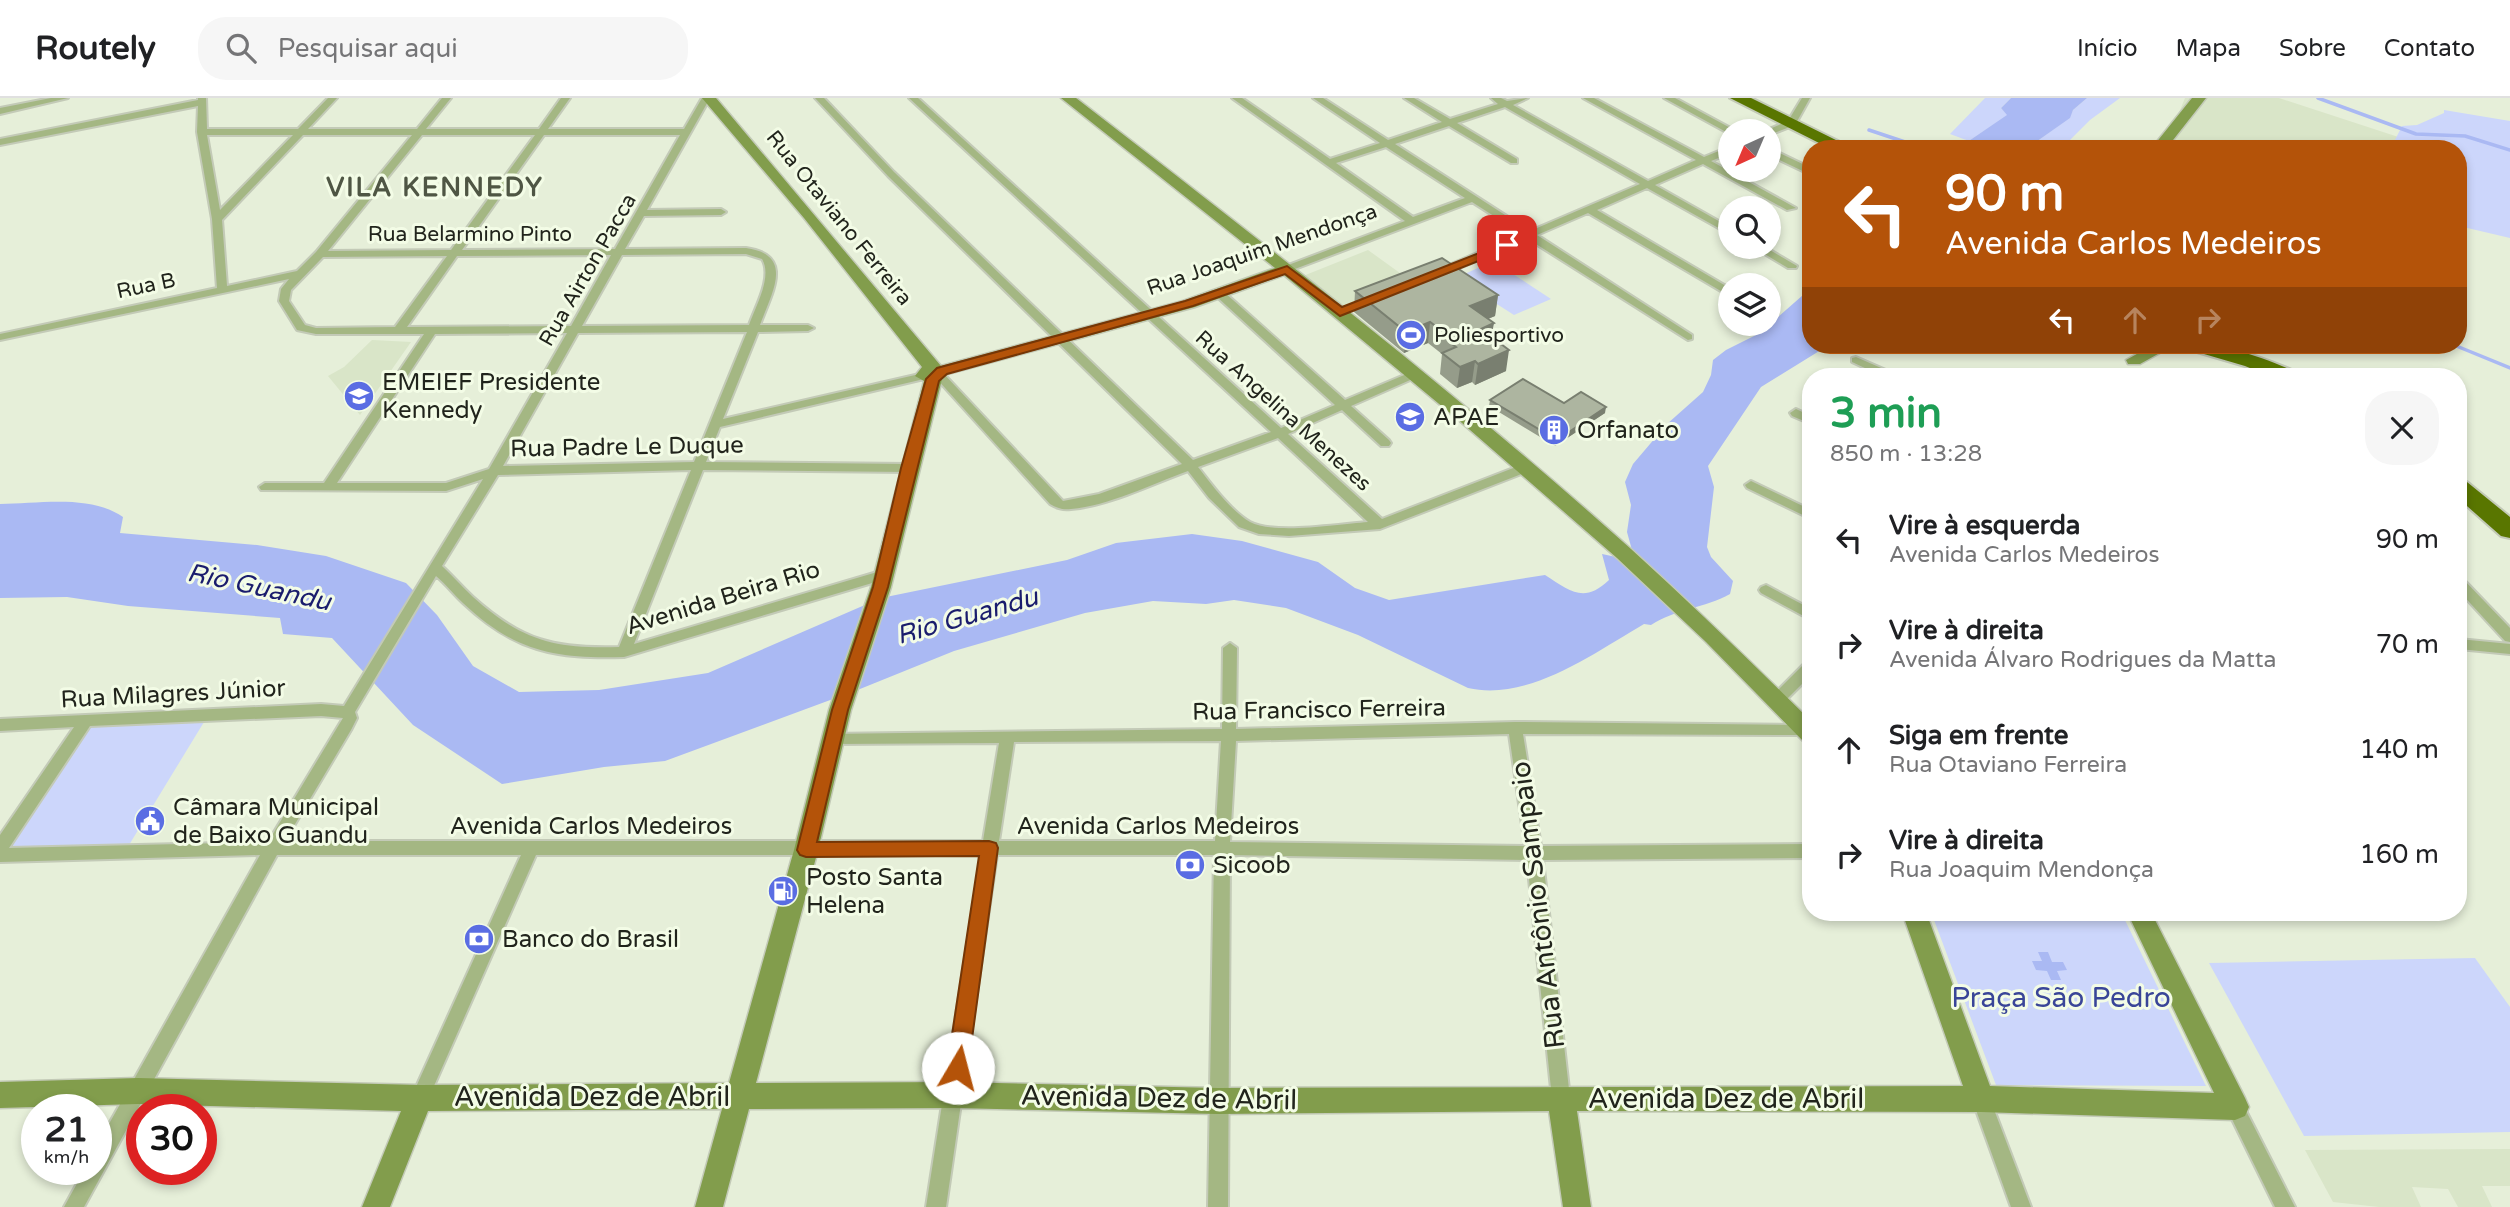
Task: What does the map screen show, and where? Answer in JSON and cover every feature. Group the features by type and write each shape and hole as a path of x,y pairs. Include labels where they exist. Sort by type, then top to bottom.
{"highway":[{"path":"1738,98 1826,140"},
{"path":"2231,354 2268,368"},
{"path":"2265,354 2289,368"},
{"path":"2467,494 2510,530"}],"street":[{"path":"0,111 64,98"},
{"path":"217,219 333,98"},
{"path":"447,98 320,254 283,295 301,328 316,331 808,328"},
{"path":"399,330 566,98"},
{"name":"Rua Airton Pacca","path":"112,1138 273,848 346,726 350,718 348,712 363,682 494,470 708,98"},
{"name":"Rua Otaviano Ferreira","path":"708,98 809,215 934,374 1054,501 1061,505 1089,501 1189,465"},
{"path":"819,98 891,174 1189,465 1234,517 1259,530 1289,532 1380,525 1525,468"},
{"name":"Rua Angelina Menezes","path":"914,98 1380,525"},
{"path":"1068,98 1287,269 1525,468 1699,623 1802,726"},
{"path":"1317,98 1688,337"},
{"path":"1408,98 1514,161"},
{"path":"1495,98 1718,225"},
{"path":"1328,163 1524,98"},
{"path":"1587,98 1791,208"},
{"path":"1668,98 1718,124"},
{"path":"1782,127 1792,123 1806,98"},
{"path":"2165,140 2199,98"},
{"path":"1241,99 1412,221"},
{"path":"0,142 204,104 202,132 217,219 222,289"},
{"path":"202,132 687,132"},
{"path":"1429,276 1530,236 1718,155"},
{"path":"1782,158 1802,168"},
{"name":"Rua Joaquim Mendonça","path":"714,425 934,374 1058,337 1220,294 1473,198"},
{"path":"1590,210 1718,286"},
{"path":"643,213 721,212"},
{"name":"Rua Belarmino Pinto","path":"320,254 746,251 765,257 770,263 771,274 754,327"},
{"path":"1779,259 1792,266"},
{"name":"Rua B","path":"0,337 300,274"},
{"path":"1220,294 1385,443"},
{"path":"1340,312 1378,297"},
{"path":"624,652 696,466 754,327"},
{"path":"328,487 431,331"},
{"path":"1856,360 1874,368"},
{"path":"709,1207 806,850 840,710 882,581 908,468 934,374"},
{"path":"1189,465 1278,433 1413,374"},
{"path":"1796,413 1802,416"},
{"name":"Rua Padre Le Duque","path":"265,487 446,487 473,480 494,470 696,466 908,468"},
{"path":"1751,485 1802,510"},
{"name":"Avenida Beira Rio","path":"435,567 490,619 514,637 544,648 580,654 624,652 882,581"},
{"path":"1766,590 1802,610"},
{"path":"2467,592 2510,638"},
{"path":"2467,645 2510,649"},
{"path":"1218,1207 1222,848 1229,735 1230,648"},
{"path":"1777,700 1802,675"},
{"name":"Rua Milagres Júnior","path":"0,725 321,710 348,712"},
{"path":"0,848 85,722"},
{"name":"Rua Francisco Ferreira","path":"833,738 1229,735 1515,728 1802,732"},
{"name":"Rua Antônio Sampaio","path":"1515,728 1534,853 1561,1098 1577,1207"},
{"path":"936,1207 1007,738"},
{"name":"Avenida Carlos Medeiros","path":"0,855 273,848 1222,848 1534,853 1802,851"},
{"path":"376,1207 420,1098 531,849"},
{"path":"1917,921 2021,1207"},
{"path":"2143,921 2285,1207"},
{"name":"Avenida Dez de Abril","path":"0,1094 138,1091 420,1098 954,1095 1218,1101 1561,1098 1981,1099 2235,1107"},
{"name":"Rua Airton Pacca","path":"74,1207 86,1185"}],"shaded area":[{"path":"2185,98 2279,98 2407,140 2168,140"},
{"path":"1368,250 1411,281 1345,309 1303,276"},
{"name":"EMEIEF Presidente Kennedy","path":"372,340 411,342 360,415 328,376 344,367"},
{"path":"2510,1149 2510,1186 2482,1186 2492,1207 2458,1207 2448,1189 2412,1187 2421,1207 2379,1207 2333,1202 2305,1150"}],"green space":[{"path":"1985,98 2011,98 2001,108 2008,115 1970,140 1950,134"},
{"path":"2087,98 2120,98 2090,120 2070,140 2038,140 2069,118 2073,110"},
{"path":"2444,110 2510,121 2510,238 2467,228 2467,140 2395,140 2402,126 2417,125 2444,113"},
{"path":"1493,261 1551,299 1514,315 1456,278"},
{"path":"204,722 129,845 4,849 88,725"},
{"name":"Praça São Pedro","path":"1934,921 2125,921 2206,1086 1996,1085"},
{"path":"2475,958 2510,1007 2510,1132 2304,1136 2209,963"}],"water":[{"path":"2011,98 2087,98 2073,110 2070,118 2039,140 1970,140 2007,115 2001,108"},
{"name":"Rio Guandu","path":"1802,296 1802,354 1814,354 1761,387 1708,466 1714,487 1707,547 1711,557 1733,581 1730,594 1670,615 1651,625 1644,624 1560,672 1514,688 1468,688 1358,635 1286,608 1234,600 1206,604 1153,601 1085,613 954,651 665,761 604,767 502,784 413,725 332,638 283,634 280,618 128,606 67,597 0,598 0,504 63,502 95,505 123,517 120,533 257,545 326,556 406,583 437,615 473,666 519,692 599,690 708,673 881,598 1067,560 1116,543 1192,534 1242,541 1318,562 1355,588 1389,600 1545,575 1577,593 1592,592 1609,580 1602,554 1635,561 1627,532 1631,505 1625,482 1633,464 1667,424 1703,392 1711,375 1713,360 1754,336 1781,336 1781,314"},
{"path":"2038,952 2048,952 2052,962 2063,962 2067,970 2057,971 2061,980 2051,980 2047,971 2036,970 2032,961 2042,961"}],"building":[{"path":"1442,258 1498,295 1470,306 1494,323 1481,329 1509,350 1478,364 1475,361 1460,367 1442,353 1456,347 1452,344 1457,342 1430,322 1406,332 1355,291"},
{"name":"Orfanato","path":"1523,379 1564,403 1581,392 1606,407 1557,440 1490,400"}],"waterway":[{"path":"2318,98 2416,134 2465,136 2510,150"},
{"path":"1869,130 1899,140"},
{"path":"2467,350 2510,368"}],"place":[{"name":"Poliesportivo","path":"1411,335"},
{"name":"EMEIEF Presidente Kennedy","path":"359,396"},
{"name":"APAE","path":"1410,417"},
{"name":"Orfanato","path":"1554,430"},
{"name":"Câmara Municipal de Baixo Guandu","path":"150,821"},
{"name":"Sicoob","path":"1190,865"},
{"name":"Posto Santa Helena","path":"783,891"},
{"name":"Banco do Brasil","path":"479,939"}],"district":[{"name":"VILA KENNEDY","path":"435,187"}],"route":[{"path":"958,1068 989,848 806,850 840,710 881,587 908,468 933,379 940,376 941,371 1058,337 1189,304 1287,269 1340,312 1507,245"}]}
